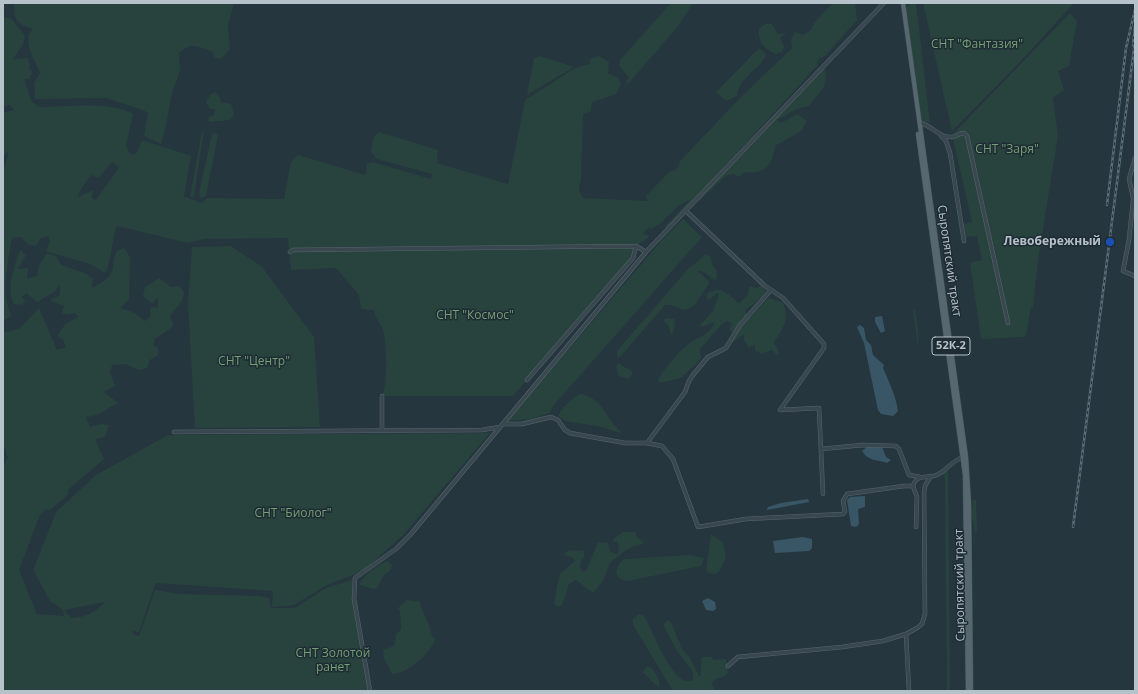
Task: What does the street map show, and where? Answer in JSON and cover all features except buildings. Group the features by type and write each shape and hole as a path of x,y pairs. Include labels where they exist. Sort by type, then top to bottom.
{"main road":[{"name":"Сыропятский тракт","path":"902,3 968,474 970,691"},
{"name":"Сыропятский тракт","path":"902,3 963,457 966,498 970,691"}],"street":[{"path":"370,691 355,604 355,578 396,549 411,534 646,252 884,3"},
{"path":"920,123 930,126 946,141 950,152 964,241"},
{"path":"941,135 952,137 964,133 967,136 1008,323"},
{"path":"1135,158 1129,179 1134,202 1123,271 1135,276"},
{"path":"686,211 717,242 771,290 783,298 825,346 780,410 819,408 823,494"},
{"path":"290,252 293,250 636,246 646,252"},
{"path":"527,380 633,258 636,246"},
{"path":"647,443 686,392 689,381 693,375 708,357 726,348 740,325 771,290"},
{"path":"382,396 382,430"},
{"path":"503,424 522,424 551,417 558,420 565,430 570,433 625,443 647,443 662,446 670,453 695,514 698,527 746,519 843,514 845,512 843,501 847,494 913,486"},
{"path":"174,432 482,430 500,428"},
{"path":"821,449 863,445 896,446 899,449 909,475 920,477 932,476 947,470 952,462 963,457"},
{"path":"728,666 738,657 863,645 906,634 922,624 926,614 924,494 925,486 932,476"},
{"path":"913,486 920,477"},
{"path":"913,486 916,494 916,527"},
{"path":"906,634 909,691"}],"green space":[{"path":"14,3 234,3 228,25 230,49 222,58 215,58 213,52 195,46 188,47 179,53 180,71 172,93 161,144 144,136 148,113 143,110 106,98 35,99 34,83 40,73 32,57 28,39 33,29 23,25 17,20"},
{"path":"671,3 693,3 679,25 628,84 626,82 629,78 619,66 620,60"},
{"name":"СНТ \"Космос\"","path":"833,3 855,3 857,20 825,56 819,59 817,66 668,228 665,227 666,225 690,200 679,205 656,226 651,229 649,227 643,234 650,236 636,246 635,254 513,396 382,396 386,374 385,345 383,330 374,310 361,309 359,295 336,268 291,270 288,238 204,239 188,243 117,226 109,264 105,273 90,264 46,251 50,241 48,236 41,238 36,246 29,245 21,237 12,238 6,278 6,298 8,308 12,316 3,321 3,172 9,151 3,156 3,113 14,110 10,105 3,107 3,18 11,18 25,36 23,44 13,59 28,58 30,65 29,69 33,72 29,79 24,79 32,102 39,107 113,107 133,114 126,146 130,154 136,154 142,140 191,156 184,196 202,203 207,198 284,199 291,162 298,155 365,175 367,164 373,162 431,179 432,174 377,159 371,152 373,138 379,132 438,150 437,163 508,184 525,100 575,68 590,64 590,59 599,56 609,62 608,73 618,78 621,84 616,94 592,102 591,111 583,114 581,179 579,190 583,198 648,201 646,196 670,171 674,171 679,166 680,161 741,97 792,48 791,39 795,32 803,35 811,30 814,23","holes":["112,162 119,167 96,200 92,198 93,190 78,197 81,189 91,175 98,178"]},
{"path":"910,3 916,3 930,123 921,121 906,8"},
{"name":"СНТ \"Фантазия\"","path":"923,3 1074,3 1020,62 952,131"},
{"name":"СНТ \"Заря\"","path":"1070,13 1077,21 1069,66 1058,71 1064,90 1053,98 1058,136 1038,260 1033,307 1031,307 1026,335 1025,337 981,339 970,263 982,260 977,236 966,237 963,224 972,222 952,135"},
{"path":"765,24 772,24 778,34 785,33 780,38 784,47 782,52 776,54 765,48 761,42 759,29"},
{"path":"759,48 766,56 741,85 737,96 726,101 716,92"},
{"path":"540,56 574,67 527,95 534,58"},
{"path":"824,67 826,76 824,87 809,106 797,109 777,120 781,123 797,114 807,121 801,131 775,146 770,163 762,170 751,173 744,172 739,177 734,174 727,175 697,203 693,204"},
{"path":"215,92 220,98 221,102 231,104 234,114 230,120 209,122 208,118 214,115 215,109 210,109 206,102 210,95"},
{"path":"204,130 194,197 190,197 201,136"},
{"path":"215,133 218,135 206,196 200,198 199,192 212,134"},
{"path":"683,219 702,237 553,406 550,413 531,419 507,421 662,240"},
{"name":"СНТ \"Центр\"","path":"231,246 262,267 314,337 320,427 195,428 188,305 192,247"},
{"path":"124,248 130,257 129,299 121,308 135,313 145,321 151,315 150,310 152,307 158,308 158,297 152,304 143,296 145,287 159,278 171,287 179,286 184,293 182,301 170,316 174,326 155,339 153,345 158,348 158,355 150,360 147,368 139,370 125,364 112,365 110,373 115,386 104,392 118,403 98,414 86,417 90,427 101,424 109,425 105,437 95,439 104,459 68,490 68,495 50,510 46,509 40,515 19,570 37,614 64,616 63,610 50,601 33,570 56,512 96,475 168,435 490,433 403,535 363,571 327,585 294,605 272,607 273,591 156,583 139,632 133,631 134,635 139,636 155,590 180,594 260,596 269,598 271,608 295,608 326,588 352,580 353,601 369,691 3,691 3,467 8,457 3,444 3,333 20,328 39,308 57,350 66,347 63,340 57,336 59,332 68,322 79,317 75,313 67,315 62,313 64,306 49,300 60,295 60,285 54,292 37,302 26,293 22,298 26,300 22,305 14,304 10,291 12,277 20,250 26,255 18,269 28,268 27,279 37,276 39,265 47,253 56,256 61,265 87,274 93,279 92,288 104,281 111,274 117,251","holes":["105,602 90,614 71,618 64,610"]},
{"path":"706,254 711,257 712,264 717,271 716,281 702,271 698,271 710,282 694,306 685,310 670,305 665,305 620,357 617,357 617,351 687,270"},
{"path":"762,285 767,288 766,292 745,310 747,314 746,317 750,318 768,298 782,302 785,307 786,318 783,328 774,342 779,353 777,355 772,350 761,354 755,350 755,345 749,348 744,340 744,334 730,344 735,334 729,330 732,325 727,321 722,324 700,349 701,359 681,378 660,383 658,380 675,357 686,346 704,335 713,326 714,322 702,327 700,325 713,311 719,294 717,293 709,300 706,297 708,293 721,290 739,303 747,296 750,286 757,288"},
{"path":"913,309 915,310 918,331 918,348"},
{"path":"665,318 674,319 673,334 671,335 668,325 664,322"},
{"path":"618,363 633,372 629,379 619,376 616,367"},
{"path":"581,394 588,396 599,404 620,433 602,427 565,421 558,416 568,403"},
{"path":"948,470 950,691 947,691 945,480 944,476 941,474"},
{"path":"973,500 976,500 977,531 975,532 972,517"},
{"path":"623,532 635,532 637,537 644,542 643,544 626,550 610,563 603,581 593,593 576,580 569,584 562,605 558,607 554,604 558,580 561,573 575,561 573,558 565,555 565,552 571,550 584,551 584,557 580,567 581,571 586,571 598,542 608,543 610,551 616,554 619,549 617,541 613,542 614,538"},
{"path":"711,534 723,543 726,558 719,572 714,574 708,573 706,570"},
{"path":"690,555 704,558 701,566 628,581 619,578 616,572 618,566 624,559"},
{"path":"388,561 392,565 391,568 384,575 377,588 373,589 359,585 372,570"},
{"path":"407,600 420,602 422,611 435,640 423,657 411,667 404,671 392,674 384,658 383,650 394,646 396,635 401,629 400,611 398,608"},
{"path":"639,614 644,616 671,668 678,676 686,681 693,680 693,672 677,651 663,625 668,620 672,624 682,649 690,658 699,676 701,676 702,657 711,657 714,660 726,659 728,672 725,676 713,680 712,684 715,691 673,691 633,625 633,619"},
{"path":"646,667 651,667 655,673 659,680 660,685 658,687 643,672"}],"water":[{"path":"882,316 885,331 881,333 875,322 875,317"},
{"path":"860,325 864,328 866,340 871,345 873,355 884,365 883,368 897,405 898,411 893,416 881,414 878,410 864,343 857,327"},
{"path":"867,447 882,447 886,457 891,460 887,463 873,460 867,457 862,451"},
{"path":"865,496 865,507 858,509 859,524 856,527 851,526 847,500 850,497"},
{"path":"808,499 809,502 767,510 768,507 781,503"},
{"path":"803,537 812,539 812,548 809,551 775,553 773,541"},
{"path":"708,598 715,602 716,609 713,611 706,610 702,601"}],"railway":[{"path":"1107,205 1126,48 1135,10"},
{"path":"1133,45 1135,26"},
{"path":"1073,527 1135,41"}],"place":[{"name":"Левобережный","path":"1110,242"}],"park label":[{"name":"СНТ \"Биолог\"","path":"293,514"},
{"name":"СНТ Золотой ранет","path":"333,661"}]}
